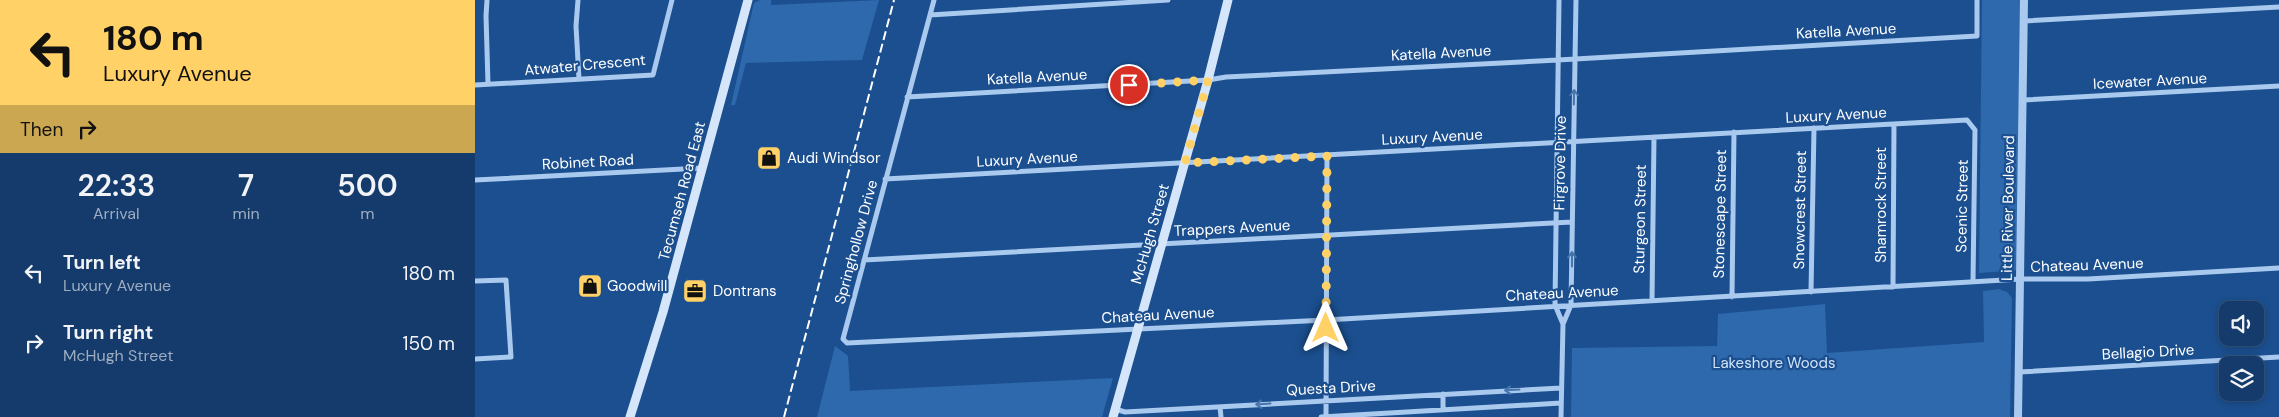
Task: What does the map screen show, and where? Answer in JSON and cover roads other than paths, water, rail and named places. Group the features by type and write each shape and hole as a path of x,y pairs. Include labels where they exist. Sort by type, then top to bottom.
{"main road":[{"name":"Tecumseh Road East","path":"630,417 663,312 748,0"},
{"name":"McHugh Street","path":"1114,413 1208,80 1228,0"}],"street":[{"path":"487,0 488,84"},
{"path":"578,0 576,26 579,79"},
{"name":"Atwater Crescent","path":"475,85 653,75 672,0"},
{"name":"Springhollow Drive","path":"847,343 843,339 934,0"},
{"path":"930,16 1168,0"},
{"name":"Firgrove Drive","path":"1559,0 1555,305 1563,324"},
{"name":"Firgrove Drive","path":"1561,417 1563,324 1571,305 1576,0"},
{"name":"Katella Avenue","path":"907,97 1208,80 1226,77 1977,36 1977,0"},
{"name":"Little River Boulevard","path":"2017,417 2021,279 2024,0"},
{"path":"2024,20 2279,7"},
{"name":"Icewater Avenue","path":"2023,100 2279,86"},
{"name":"Luxury Avenue","path":"885,179 1967,120 1975,130"},
{"name":"Shamrock Street","path":"1893,287 1894,124"},
{"name":"Snowcrest Street","path":"1811,292 1814,128"},
{"name":"Scenic Street","path":"1973,282 1975,130"},
{"name":"Stonescape Street","path":"1732,296 1734,132"},
{"name":"Sturgeon Street","path":"1652,301 1654,137"},
{"path":"1326,417 1327,156"},
{"name":"Robinet Road","path":"475,180 702,168"},
{"name":"Trappers Avenue","path":"864,260 1572,222"},
{"name":"Chateau Avenue","path":"847,343 1327,320 1555,305 2021,279 2088,279 2279,268"},
{"path":"475,281 507,280 511,357 475,359"},
{"name":"Bellagio Drive","path":"2019,372 2279,357"},
{"name":"Questa Drive","path":"1114,413 1561,388"},
{"path":"1443,394 1443,409"},
{"name":"Questa Drive","path":"1321,417 1561,403"},
{"path":"1220,407 1221,417"}],"railway":[{"path":"784,417 894,0"}],"place":[{"name":"Audi Windsor","path":"769,158"},
{"name":"Goodwill","path":"590,286"},
{"name":"Dontrans","path":"695,291"}],"park label":[{"name":"Lakeshore Woods","path":"1774,363"}]}
